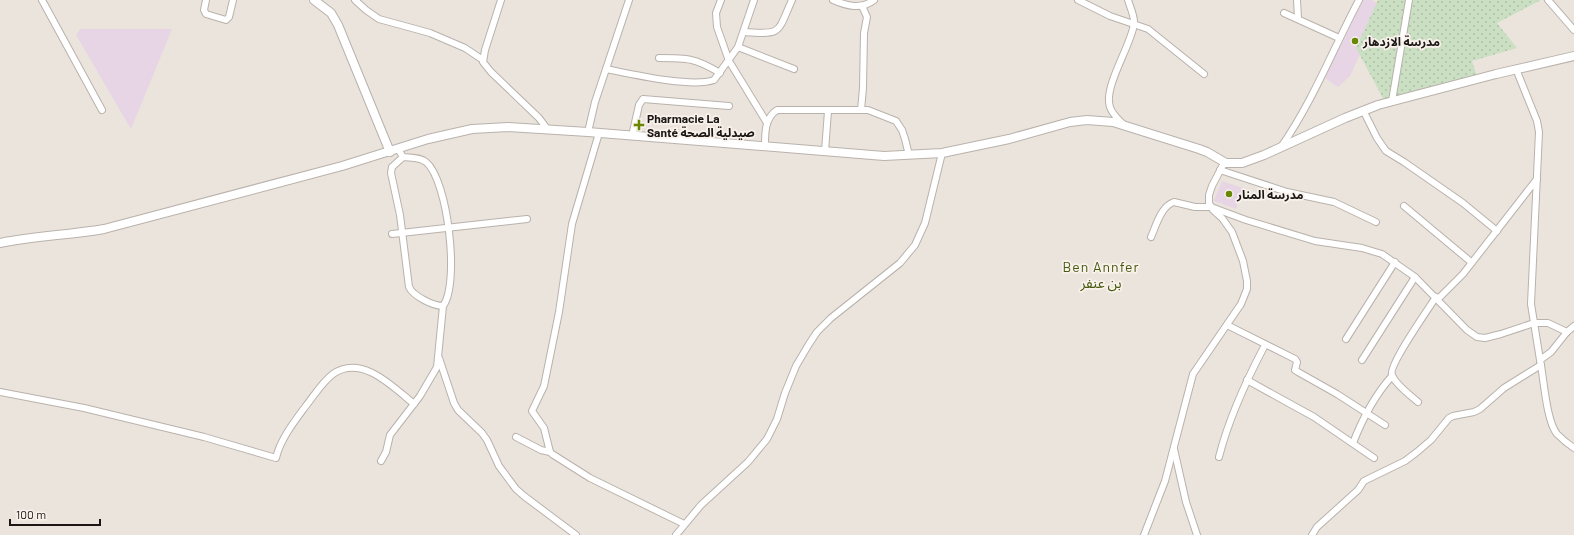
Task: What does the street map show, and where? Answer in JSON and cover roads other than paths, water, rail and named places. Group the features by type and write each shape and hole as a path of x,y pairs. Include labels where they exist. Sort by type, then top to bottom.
{"street":[{"path":"42,0 102,110"},
{"path":"206,0 204,10 206,14 226,20 229,17 233,0"},
{"path":"314,0 331,13 338,25 394,150 403,157 421,159 429,165 440,187 449,227 451,255 449,280 447,296 443,306 437,367 414,404 390,435 386,452 381,461"},
{"path":"355,0 379,19 430,32 465,48 483,60 491,72 539,118 548,130"},
{"path":"483,60 501,0"},
{"path":"588,132 595,102 629,0"},
{"path":"721,0 716,13 716,27 729,61 767,123"},
{"path":"606,70 700,83 714,80 738,47 754,0"},
{"path":"744,32 770,33 776,31 780,27 792,0"},
{"path":"833,0 850,6 862,6 869,4 874,0"},
{"path":"1078,0 1110,16 1134,23 1153,33 1204,74"},
{"path":"1125,126 1110,109 1109,96 1134,23 1128,0"},
{"path":"1297,0 1298,18"},
{"path":"1281,148 1306,106 1359,0"},
{"path":"1392,101 1409,0"},
{"path":"1548,0 1574,30"},
{"path":"861,110 864,33 867,17 862,6"},
{"path":"1284,13 1298,18 1339,38"},
{"path":"738,47 794,69"},
{"path":"1144,535 1160,497 1193,374 1246,295 1248,281 1243,261 1232,232 1209,203 1209,195 1214,180 1222,166 1242,163 1281,148 1363,110 1516,69 1574,56"},
{"path":"658,58 692,60 702,63 720,73"},
{"path":"1516,69 1537,121 1539,132 1531,304 1550,418 1554,428 1563,440 1574,448"},
{"path":"632,136 639,105 642,100 729,106"},
{"path":"765,145 767,123 772,113 777,110 868,110 896,121 902,130 908,155"},
{"path":"1363,110 1377,138 1386,151 1462,203 1497,231"},
{"path":"825,151 828,111"},
{"path":"0,243 39,236 104,229 342,166 445,134 472,129 508,127 765,145 884,156 942,153 1009,139 1070,122 1099,121 1125,126 1203,150 1222,166 1287,192 1334,202 1376,222"},
{"path":"550,452 544,428 532,410 544,386 559,312 572,224 599,133"},
{"path":"676,535 701,505 748,462 767,439 777,419 785,393 796,366 817,332 831,318 900,263 915,245 925,223 942,153"},
{"path":"403,157 392,167 391,170 410,290 430,303 443,306"},
{"path":"1353,443 1367,413 1392,376 1392,367 1401,350 1437,298 1457,281 1537,179"},
{"path":"1151,237 1164,209 1170,203 1174,202 1195,207 1211,207 1246,220 1315,241 1371,250 1382,254 1415,277 1467,330 1477,337 1484,338 1501,334 1534,323 1548,324 1567,332"},
{"path":"1404,206 1471,262"},
{"path":"392,234 527,219"},
{"path":"1346,339 1395,262"},
{"path":"1362,360 1415,277"},
{"path":"1227,325 1295,359 1297,361 1295,369 1298,372 1385,425"},
{"path":"1312,535 1317,527 1358,490 1364,481 1410,458 1431,440 1449,418 1474,412 1480,409 1515,381 1541,363 1567,332 1574,326"},
{"path":"1220,456 1233,412 1265,344"},
{"path":"439,358 454,403 458,410 487,440 502,470 524,496 576,535"},
{"path":"0,392 90,409 204,437 276,458 279,448 300,414 323,385 337,372 359,368 366,370 378,376 414,404"},
{"path":"1392,376 1402,389 1418,402"},
{"path":"1247,380 1314,417 1374,458"},
{"path":"516,437 541,450 550,452 590,478 684,524"},
{"path":"1174,447 1188,508 1197,535"}],"place":[{"name":"مدرسة الازدهار","path":"1355,41"},
{"name":"Pharmacie La Santé صيدلية الصحة","path":"639,125"},
{"name":"مدرسة المنار","path":"1229,194"}],"district":[{"name":"Ben Annfer بن عنفر","path":"1101,274"}]}
